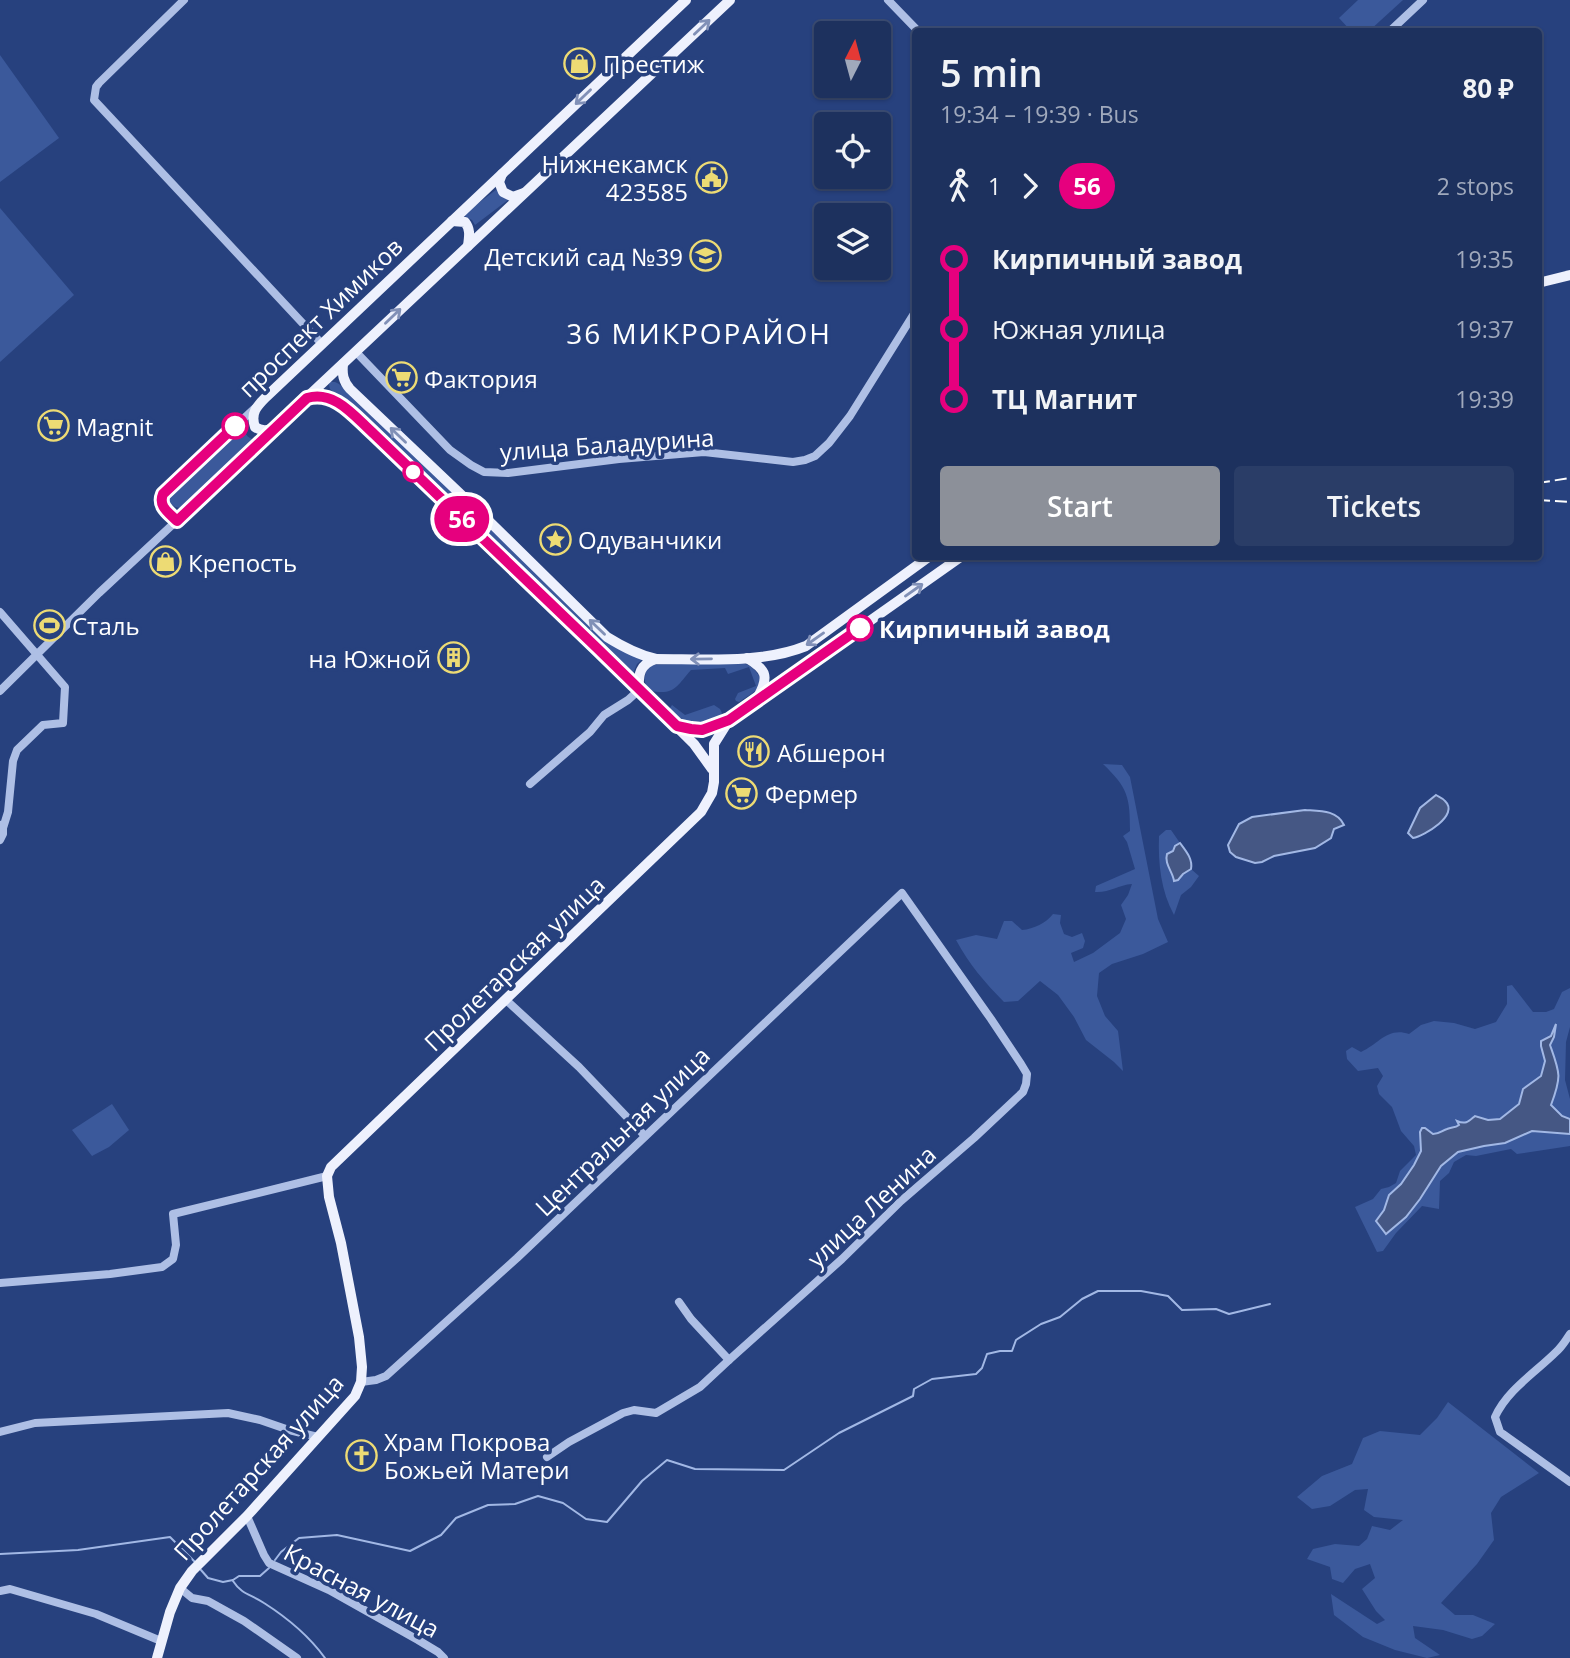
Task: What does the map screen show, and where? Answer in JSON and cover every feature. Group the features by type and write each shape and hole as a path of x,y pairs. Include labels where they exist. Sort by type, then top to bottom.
{"main road":[{"name":"проспект Химиков","path":"255,408 686,0"},
{"name":"проспект Химиков","path":"273,429 730,0"},
{"path":"504,172 499,182 503,192 513,197 525,193"},
{"path":"452,221 465,222 469,227 468,246"},
{"path":"1542,275 1570,268"},
{"path":"1542,282 1570,275"},
{"path":"343,364 343,377 350,389 607,637 632,651 656,659"},
{"path":"307,398 328,397 349,411 677,726 714,772"},
{"path":"255,408 255,427 264,431 273,429"},
{"path":"480,537 482,527 492,524"},
{"path":"639,690 641,668 656,659 747,658 790,653 806,646 924,560"},
{"path":"677,726 702,730 729,720 956,560"},
{"path":"747,658 758,664 765,674 765,684 757,700"},
{"name":"Пролетарская улица","path":"157,1658 170,1612 180,1588 192,1571 247,1516 355,1396 361,1382 359,1337 329,1197 327,1176 331,1167 701,811 712,793 714,744 729,720"}],"street":[{"path":"184,0 99,83 93,94 94,100 322,344"},
{"path":"888,0 915,28"},
{"path":"1393,28 1423,0"},
{"name":"улица Баладурина","path":"356,352 450,450 484,472 508,473 619,459 705,452 793,462 815,456 829,443 850,416 912,317"},
{"name":"проспект Химиков","path":"255,408 163,494 162,506 177,521 273,429"},
{"path":"0,691 99,593 177,521"},
{"path":"0,612 65,687 63,723 43,725 17,750 13,761 8,812 0,840"},
{"path":"530,784 590,732 604,715 639,690"},
{"name":"Центральная улица","path":"361,1382 386,1376 517,1258 902,893 991,1018 1027,1074"},
{"path":"506,1000 579,1066 645,1136"},
{"name":"улица Ленина","path":"547,1457 623,1413 634,1410 656,1413 700,1387 842,1259 901,1201 1024,1093 1027,1074"},
{"path":"0,1283 162,1267 173,1259 176,1245 173,1214 327,1176"},
{"path":"679,1302 729,1360"},
{"path":"1570,1334 1559,1350 1513,1393 1495,1417 1500,1432 1570,1482"},
{"path":"0,1432 36,1423 228,1413 318,1437"},
{"name":"Красная улица","path":"247,1516 270,1563 309,1579 418,1640 444,1658"},
{"path":"180,1588 192,1598 208,1601 244,1621 297,1658"},
{"path":"0,1591 10,1589 96,1614 161,1641"}],"shaded area":[{"path":"1358,0 1403,0 1372,28 1348,28 1339,18"},
{"path":"0,55 59,138 0,182"},
{"path":"497,189 508,200 475,225 463,215"},
{"path":"0,208 74,295 0,362"},
{"path":"330,382 339,384 483,519 476,525 330,389"},
{"path":"244,424 248,436 252,439 257,437 180,508 172,505 169,492"},
{"path":"485,527 589,621 644,658 637,664 631,678 483,533"},
{"path":"728,662 748,665 761,678 760,688 739,702 735,699 738,693 756,686 749,667 728,674 725,668 691,670 678,685 665,692 651,691 645,683 647,669 652,665"},
{"path":"672,705 685,715 714,705 722,713 711,722 695,725 680,718 670,708"},
{"path":"1103,764 1122,765 1130,777 1158,919 1168,942 1112,964 1099,973 1097,996 1105,1016 1118,1031 1123,1071 1086,1040 1058,995 1040,981 1018,1001 1004,1002 978,973 956,940 976,935 997,939 1004,921 1012,921 1022,930 1039,925 1053,914 1061,915 1060,923 1064,934 1072,937 1082,933 1085,941 1083,948 1071,953 1074,962 1093,953 1120,933 1126,919 1121,905 1132,884 1095,892 1096,886 1135,869 1123,836 1130,831 1126,794 1118,780"},
{"path":"1436,795 1445,801 1448,812 1439,824 1413,838 1408,833 1420,808"},
{"path":"1305,810 1333,814 1344,825 1334,829 1331,838 1315,848 1274,856 1262,862 1255,863 1236,857 1230,852 1228,845 1239,824 1252,817"},
{"path":"1166,830 1171,830 1180,843 1176,846 1178,880 1191,869 1199,876 1181,895 1174,915 1163,887 1160,867 1159,836"},
{"path":"1180,843 1190,858 1191,869 1174,881 1166,858"},
{"path":"1512,985 1533,1012 1554,1009 1562,992 1570,988 1570,1027 1566,1042 1565,1080 1570,1099 1570,1119 1562,1116 1551,1105 1558,1075 1550,1045 1554,1037 1551,1036 1541,1046 1545,1061 1541,1076 1523,1089 1519,1104 1500,1119 1488,1120 1475,1116 1466,1123 1458,1122 1458,1126 1437,1134 1425,1128 1420,1132 1421,1151 1401,1184 1389,1195 1377,1220 1386,1234 1406,1217 1441,1166 1458,1152 1505,1143 1532,1131 1570,1134 1570,1146 1517,1154 1511,1149 1476,1156 1466,1155 1454,1162 1449,1173 1440,1181 1439,1209 1422,1206 1383,1251 1377,1252 1355,1207 1373,1199 1381,1189 1396,1183 1400,1171 1416,1155 1414,1146 1401,1131 1392,1107 1379,1094 1377,1086 1383,1076 1378,1068 1358,1071 1347,1059 1346,1051 1352,1047 1361,1052 1389,1035 1401,1032 1409,1034 1421,1025 1434,1021 1475,1029 1496,1022 1507,1004 1507,986"},
{"path":"1556,1024 1550,1045 1558,1069 1558,1081 1551,1105 1562,1116 1570,1119 1570,1134 1532,1131 1505,1143 1458,1152 1441,1166 1406,1217 1386,1234 1376,1221 1384,1210 1389,1195 1401,1184 1421,1151 1422,1128 1435,1134 1458,1126 1457,1121 1469,1121 1475,1116 1488,1120 1500,1119 1519,1104 1523,1089 1541,1076 1545,1061 1541,1041 1551,1036"},
{"path":"112,1104 129,1130 109,1147 92,1156 72,1130"},
{"path":"1448,1402 1539,1473 1501,1497 1491,1513 1494,1540 1477,1564 1441,1603 1455,1615 1473,1615 1495,1624 1482,1636 1472,1639 1443,1630 1413,1626 1415,1638 1440,1655 1427,1658 1395,1650 1363,1637 1334,1615 1331,1594 1377,1624 1385,1620 1362,1589 1375,1578 1370,1564 1355,1569 1343,1583 1332,1579 1330,1567 1307,1559 1313,1549 1335,1544 1359,1546 1367,1539 1372,1526 1390,1530 1403,1520 1374,1517 1364,1510 1368,1489 1355,1490 1330,1506 1312,1509 1297,1497 1322,1476 1352,1464 1363,1438 1380,1431 1420,1435"}],"waterway":[{"path":"275,1560 299,1538 337,1535 410,1551 441,1535 456,1518 488,1505 515,1504 538,1496 563,1503 586,1519 607,1522 642,1481 667,1460 695,1469 784,1470 839,1433 913,1396 914,1389 932,1379 976,1374 982,1368 987,1354 1012,1351 1016,1340 1041,1324 1060,1317 1082,1299 1098,1291 1141,1291 1168,1296 1182,1310 1216,1309 1229,1314 1270,1304"},
{"path":"0,1554 78,1550 170,1537 196,1563"},
{"path":"201,1570 208,1578 223,1582 239,1576 260,1576 269,1568"},
{"path":"233,1581 243,1592 289,1621 325,1658"}],"railway":[{"path":"1542,482 1570,478"},
{"path":"1542,500 1570,502"}],"bus line":[{"name":"56","path":"235,426 163,494 162,506 177,521 307,398 328,397 349,411 373,433 677,726 702,730 729,720 860,628"}],"place":[{"name":"Престиж","path":"580,63"},
{"name":"Нижнекамск 423585","path":"711,177"},
{"name":"Детский сад №39","path":"706,256"},
{"name":"Фактория","path":"401,378"},
{"name":"Magnit","path":"53,426"},
{"name":"Одуванчики","path":"555,539"},
{"name":"Крепость","path":"165,562"},
{"name":"Сталь","path":"49,625"},
{"name":"Кирпичный завод","path":"860,628"},
{"name":"на Южной","path":"454,658"},
{"name":"Абшерон","path":"754,752"},
{"name":"Фермер","path":"742,793"},
{"name":"Храм Покрова Божьей Матери","path":"361,1455"}],"district":[{"name":"36 МИКРОРАЙОН","path":"699,333"}]}
